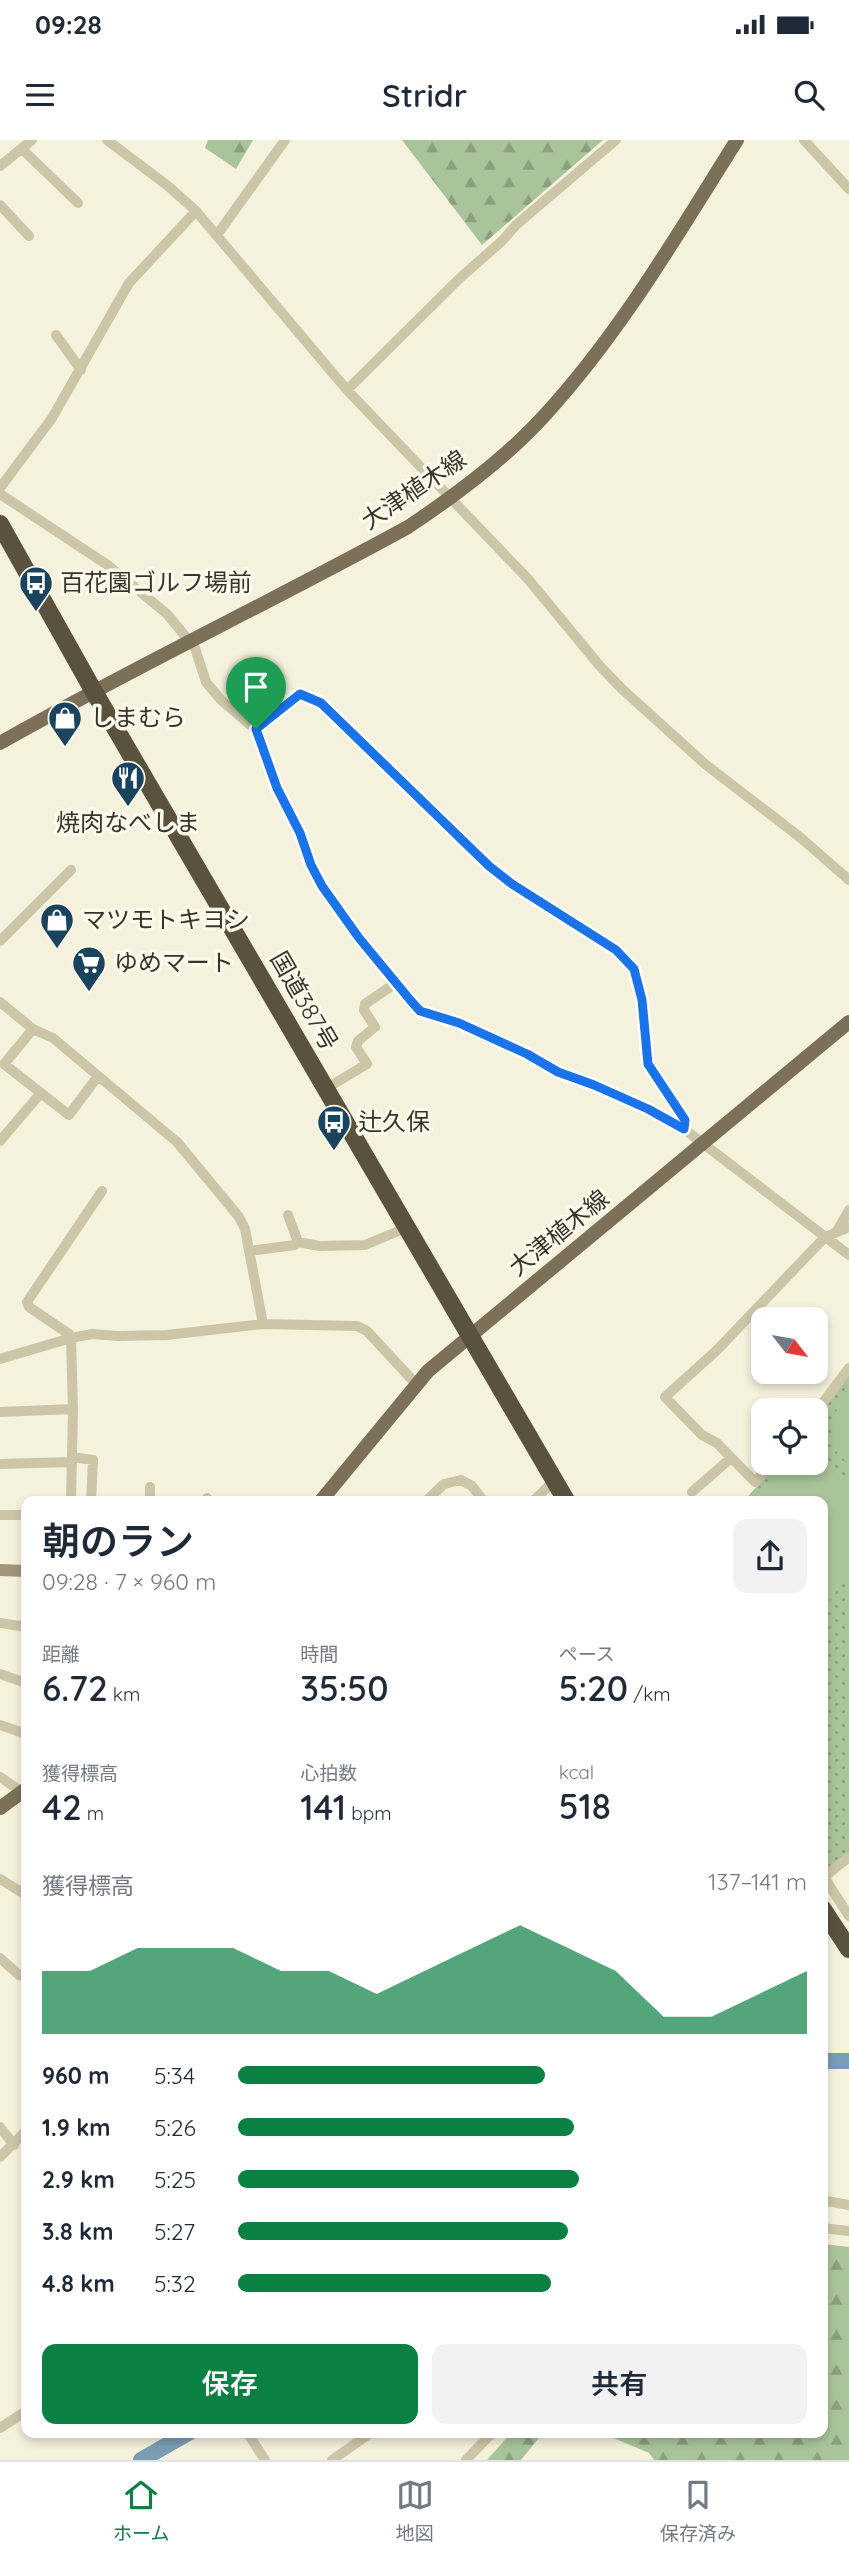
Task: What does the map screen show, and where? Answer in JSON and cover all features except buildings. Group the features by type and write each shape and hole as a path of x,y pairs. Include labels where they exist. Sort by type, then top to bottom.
{"highway":[{"name":"国道387号","path":"0,524 93,690 563,1496"},
{"path":"828,1917 849,1949"}],"main road":[{"name":"大津植木線","path":"0,743 93,690 397,533 449,498 516,444 543,417 593,358 641,293 737,140"},
{"name":"大津植木線","path":"328,1496 428,1371 849,1022"},
{"path":"0,1808 21,1792"}],"street":[{"path":"0,166 32,140"},
{"path":"217,235 285,140"},
{"path":"347,390 516,225 616,140"},
{"path":"804,140 849,189"},
{"path":"114,142 196,211 347,390 528,579 599,665 705,764 801,838 849,880"},
{"path":"22,149 78,202"},
{"path":"0,205 29,236"},
{"path":"0,488 52,418 129,283 196,211"},
{"path":"56,335 80,370"},
{"path":"0,494 109,566 167,614 190,642 200,658 206,682 221,700 256,729 277,788 300,833 311,865 322,886 359,938 420,1011 459,1023 527,1054 558,1072 648,1109 684,1129 849,1255"},
{"path":"256,729 300,694 321,703 489,866 512,884 616,950 634,969 642,1000 648,1064 685,1120 684,1129"},
{"path":"0,941 71,870"},
{"path":"327,1088 367,1065 356,1047 358,1041 375,1027 364,1010 365,1004 396,983"},
{"path":"0,1002 33,1029 53,1038 159,1126 185,1151 239,1217 249,1251 262,1324"},
{"path":"33,1029 4,1064 40,1094 69,1115 97,1076"},
{"path":"0,1141 40,1094"},
{"path":"71,1496 71,1338 29,1307 27,1302 102,1191"},
{"path":"836,1232 849,1210"},
{"path":"288,1215 298,1242"},
{"path":"249,1251 295,1245 298,1242 319,1246 365,1245 408,1227"},
{"path":"761,1475 755,1482 717,1443 702,1435 665,1397 716,1351 825,1237 849,1227"},
{"path":"0,1359 92,1334 167,1335 262,1324 363,1327 416,1384"},
{"path":"826,1398 849,1368"},
{"path":"0,1412 73,1409"},
{"path":"691,1489 729,1457"},
{"path":"0,1464 93,1460 91,1496"},
{"path":"431,1496 444,1484 461,1480 471,1486 479,1496"},
{"path":"538,1496 554,1481"},
{"path":"150,1487 150,1496"},
{"path":"0,1515 21,1515"},
{"path":"0,1570 21,1571"},
{"path":"0,1623 21,1626"},
{"path":"0,1674 21,1681"},
{"path":"0,1725 21,1732"},
{"path":"0,1777 21,1788"},
{"path":"828,1874 849,1857"},
{"path":"0,1879 21,1892"},
{"path":"828,1883 849,1916"},
{"path":"0,1958 21,1976"},
{"path":"0,2127 14,2145"},
{"path":"0,2157 21,2137"},
{"path":"828,2201 849,2205"},
{"path":"828,2229 849,2231"},
{"path":"0,2428 21,2414"},
{"path":"251,2438 265,2460"},
{"path":"332,2460 363,2438"},
{"path":"466,2460 487,2438"}],"green space":[{"path":"208,140 253,140 236,169 205,148"},
{"path":"402,140 603,140 482,245"},
{"path":"849,1374 849,1853 828,1871 828,1496 748,1496 767,1475 828,1475 828,1402"},
{"path":"849,1382 849,1464 837,1453 834,1425 840,1399"},
{"path":"828,1467 849,1485 849,1577 828,1601 828,1496 750,1496 756,1489 766,1487 777,1475 828,1475"},
{"path":"828,2245 849,2247 849,2460 654,2460 649,2453 614,2438 828,2438"},
{"path":"507,2438 539,2438 521,2460 487,2460"}],"waterway":[{"path":"828,2061 849,2061"},
{"path":"141,2460 180,2438"}],"place":[{"name":"百花園ゴルフ場前","path":"36,613"},
{"name":"しまむら","path":"65,748"},
{"name":"焼肉なべしま","path":"128,808"},
{"name":"マツモトキヨシ","path":"57,950"},
{"name":"ゆめマート","path":"89,993"},
{"name":"辻久保","path":"334,1152"}],"route":[{"path":"300,694 321,703 489,866 512,884 616,950 634,969 642,1000 648,1064 685,1120 684,1129 648,1109 558,1072 527,1054 459,1023 420,1011 359,938 342,910 322,886 311,865 300,833 277,788 256,729 300,694"}]}
